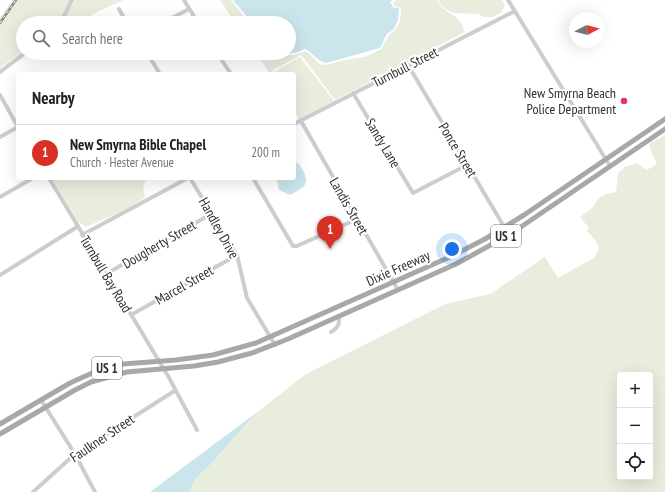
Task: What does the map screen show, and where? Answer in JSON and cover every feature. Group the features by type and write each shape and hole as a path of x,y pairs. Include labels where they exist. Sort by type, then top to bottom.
{"main road":[{"name":"Dixie Freeway","path":"159,361 188,359 213,355 270,338 469,248 504,228 665,119"},
{"name":"Dixie Freeway","path":"164,369 185,368 222,362 274,345 461,261 509,235 665,129"},
{"name":"US 1","path":"0,424 70,383 101,370 123,364 159,361"},
{"name":"US 1","path":"0,434 75,390 103,378 135,371 164,369"}],"street":[{"path":"63,16 72,0"},
{"path":"184,0 194,16"},
{"path":"508,0 610,166"},
{"path":"118,9 123,16"},
{"path":"176,16 189,9"},
{"name":"Turnbull Street","path":"296,123 515,11"},
{"path":"0,72 16,60"},
{"path":"151,60 159,72"},
{"path":"222,60 230,72"},
{"name":"Ponce Street","path":"408,66 509,235"},
{"name":"Sandy Lane","path":"353,93 413,193 467,165"},
{"path":"0,95 16,123"},
{"name":"Landis Street","path":"300,121 398,290"},
{"path":"0,137 16,128"},
{"path":"0,197 30,180"},
{"name":"Turnbull Bay Road","path":"50,180 77,227 164,369 197,430"},
{"path":"82,235 185,180"},
{"name":"Handley Drive","path":"190,180 237,255 247,298 274,345"},
{"path":"254,180 293,246 297,246 357,219"},
{"name":"Dougherty Street","path":"106,274 212,213"},
{"path":"0,275 77,227"},
{"name":"Marcel Street","path":"131,316 237,255"},
{"path":"331,332 338,328 339,316"},
{"name":"Faulkner Street","path":"33,492 75,454 176,390"},
{"path":"41,400 75,454 95,492"}],"shaded area":[{"path":"12,0 70,0 61,16 16,16 16,57 0,68 0,18"},
{"path":"75,0 124,0 90,16 66,16"},
{"path":"220,0 231,0 244,16 230,16"},
{"path":"396,0 438,0 445,10 456,17 465,32 335,100 301,55 296,58 296,54 305,51 310,54 319,64 326,65 344,60 365,57 381,49 389,35 396,29 400,21 401,8 395,7 393,3"},
{"path":"438,0 502,0 505,5 501,13 493,17 483,17 479,14 453,13 443,7"},
{"path":"300,57 334,101 299,120 296,114 296,72 274,72"},
{"path":"261,60 292,60 272,72 269,72"},
{"path":"665,135 665,492 190,492 195,479 210,465 256,413 306,374 445,304 490,294 545,257 558,278 594,258 599,248 596,241 587,231 589,228 580,217 592,208 598,199 606,194 616,192 618,173 625,167 637,163 647,170 657,164 649,144"},
{"path":"53,180 146,180 143,186 145,197 138,202 86,227 78,222"}],"water":[{"path":"233,0 393,0 390,2 394,8 399,8 398,20 394,29 387,34 380,48 326,63 320,61 305,49 296,52 296,16 246,16"},
{"path":"296,163 298,163 305,174 306,182 304,186 290,195 279,190 277,180 296,180"},
{"path":"256,413 210,465 195,479 190,492 150,492"}],"railway":[{"path":"0,23 16,0"}],"place":[{"name":"New Smyrna Beach Police Department","path":"624,101"},
{"name":"New Smyrna Bible Chapel","path":"330,249"}]}
